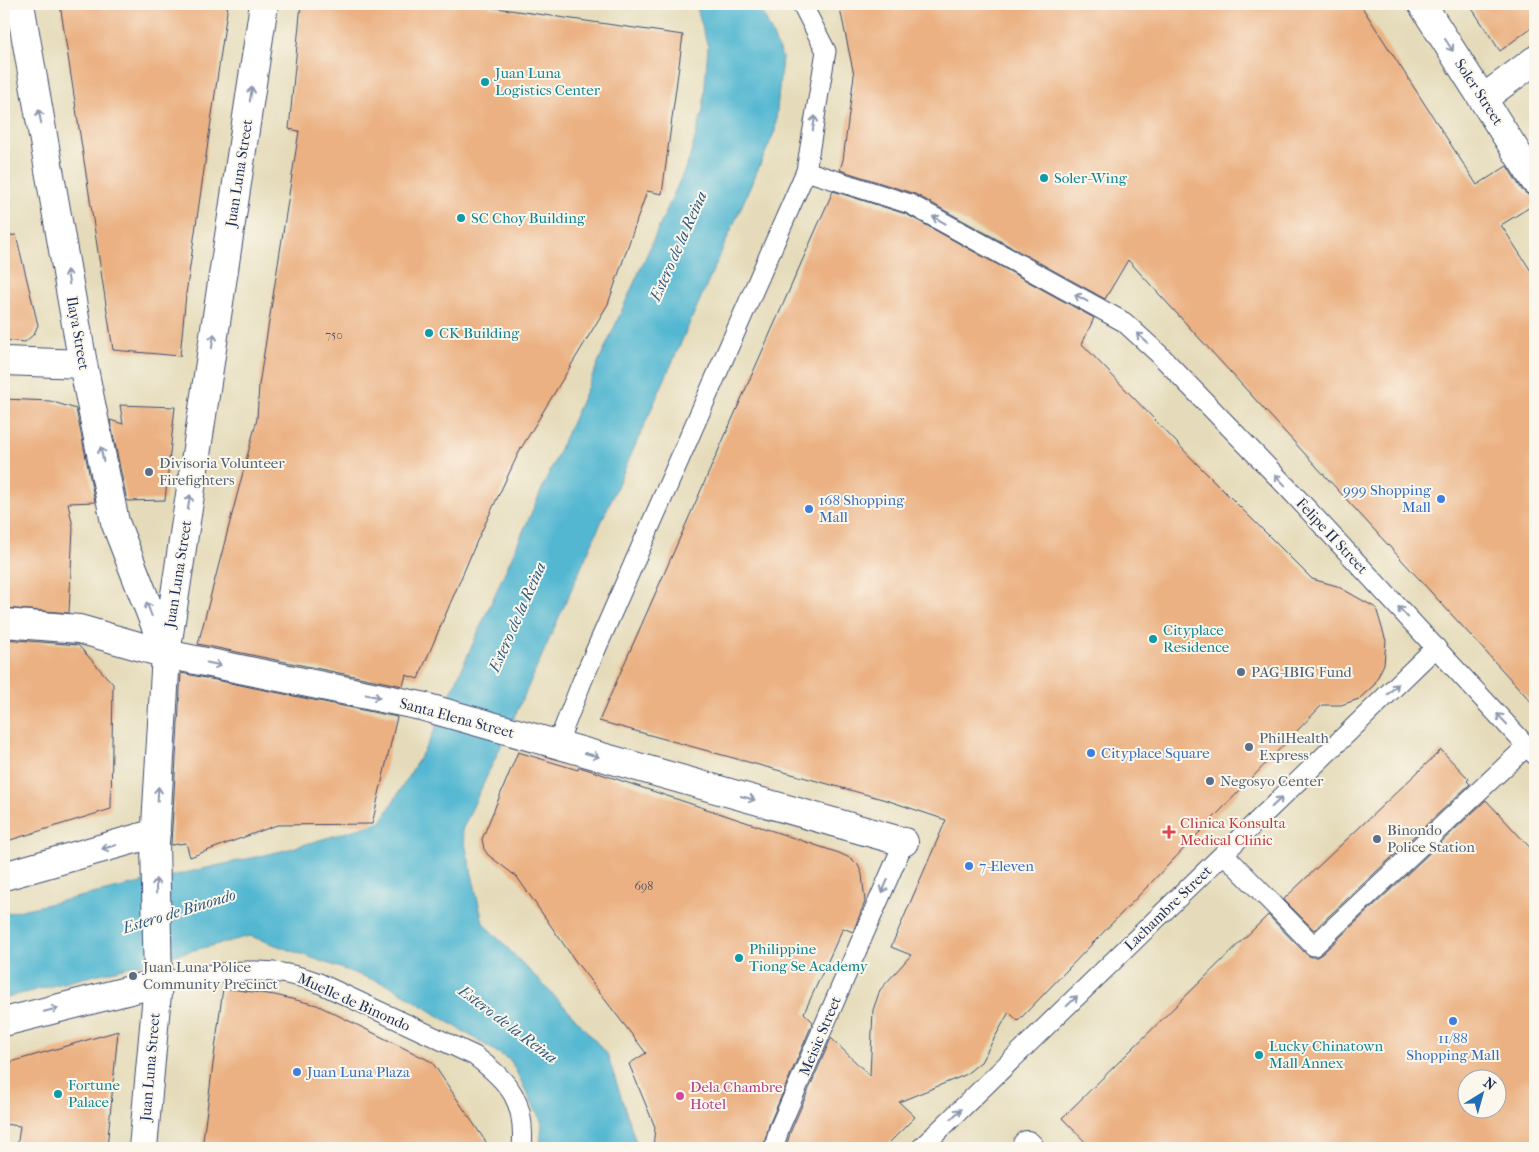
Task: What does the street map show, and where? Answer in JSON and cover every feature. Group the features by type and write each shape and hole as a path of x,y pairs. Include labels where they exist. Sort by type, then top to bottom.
{"street":[{"name":"Ilaya Street","path":"20,4 83,364 115,522 166,654"},
{"name":"Juan Luna Street","path":"142,1148 158,976 156,838 166,654 264,4"},
{"name":"Soler Street","path":"1422,4 1484,98 1535,181"},
{"path":"1484,98 1535,60"},
{"path":"4,361 83,364"},
{"name":"Santa Elena Street","path":"4,623 79,629 166,654 422,706 904,842"},
{"path":"4,876 156,838"},
{"name":"Muelle de Binondo","path":"4,1022 158,976"}],"lane":[{"path":"556,745 583,679 806,171 826,51 802,4"},
{"name":"Felipe II Street","path":"806,171 910,204 1124,322 1183,378 1531,750"},
{"name":"Lachambre Street","path":"921,1148 1436,647"},
{"path":"1224,854 1314,946 1531,750"},
{"name":"Meisic Street","path":"774,1148 780,1129 904,842"},
{"name":"Muelle de Binondo","path":"158,976 252,970 294,975 319,984 475,1056 504,1079 515,1098 521,1117 522,1148"}],"shaded area":[{"path":"4,4 1535,4 1535,1148 4,1148"}],"water":[{"path":"696,4 759,4 782,57 775,131 524,696 462,830 483,923 566,1008 607,1054 637,1148 540,1148 542,1123 511,1061 391,986 250,936 4,998 4,914 282,851 381,822 429,742 689,160 703,110 708,47"}],"building":[{"path":"60,4 228,4 186,294 180,356 113,350"},
{"path":"301,4 490,4 489,7 683,35 662,194 647,191 608,304 520,450 477,541 418,679 406,675 403,686 198,644 257,419 259,385 299,131 289,129"},
{"path":"839,4 1360,4 1477,185 1507,166 1522,190 1528,195 1535,197 1535,204 1501,225 1535,277 1535,706 1128,260 1105,299 915,194 840,170 843,160 854,75"},
{"path":"1469,4 1535,4 1535,25 1500,51"},
{"path":"833,191 906,214 1094,318 1082,344 1201,468 1312,579 1337,586 1376,608 1386,641 1384,664 1374,685 1359,699 1341,705 1322,705 1018,1021 1009,1012 981,1062 965,1075 899,1102 915,1117 884,1148 786,1148 790,1133 831,1038 870,1076 873,1010 880,990 911,955 891,947 946,820 886,800 599,721"},
{"path":"16,235 38,325 34,334 25,342 4,340 4,236"},
{"path":"4,399 50,401 76,409 95,502 68,503 73,527 69,613 4,608"},
{"path":"120,405 175,407 165,500 127,501 110,420 123,424"},
{"path":"4,639 78,645 113,684 111,809 4,842"},
{"path":"181,673 397,717 372,824 277,825 190,857 186,843 171,845"},
{"name":"Binondo Police Station","path":"1441,750 1469,779 1467,781 1470,784 1314,930 1284,900 1285,898"},
{"path":"518,752 578,770 579,767 589,770 839,853 852,859 858,865 862,874 865,902 853,932 843,928 804,1013 813,1022 769,1125 763,1148 653,1148 655,1127 629,1064 646,1053 576,962 517,877 488,855 484,849 482,839"},
{"path":"1486,800 1535,853 1535,1148 1091,1148 1062,1118 1268,915 1306,954 1311,957 1317,957"},
{"name":"Juan Luna Plaza","path":"223,988 275,995 317,1005 432,1062 490,1148 202,1148"},
{"name":"Fortune Palace","path":"118,1031 107,1148 17,1148 20,1126 4,1124 4,1064"}],"place":[{"name":"Juan Luna Logistics Center","path":"485,82"},
{"name":"Soler-Wing","path":"1044,178"},
{"name":"SC Choy Building","path":"461,218"},
{"name":"CK Building","path":"429,333"},
{"name":"Divisoria Volunteer Firefighters","path":"149,472"},
{"name":"999 Shopping Mall","path":"1441,499"},
{"name":"168 Shopping Mall","path":"809,509"},
{"name":"Cityplace Residence","path":"1153,639"},
{"name":"PAG-IBIG Fund","path":"1241,672"},
{"name":"PhilHealth Express","path":"1249,747"},
{"name":"Cityplace Square","path":"1091,753"},
{"name":"Negosyo Center","path":"1210,781"},
{"name":"Clinica Konsulta Medical Clinic","path":"1169,832"},
{"name":"Binondo Police Station","path":"1377,839"},
{"name":"7-Eleven","path":"969,866"},
{"name":"Philippine Tiong Se Academy","path":"739,958"},
{"name":"Juan Luna Police Community Precinct","path":"133,976"},
{"name":"11/88 Shopping Mall","path":"1453,1021"},
{"name":"Lucky Chinatown Mall Annex","path":"1259,1055"},
{"name":"Juan Luna Plaza","path":"297,1072"},
{"name":"Fortune Palace","path":"58,1094"},
{"name":"Dela Chambre Hotel","path":"680,1096"}],"water label":[{"name":"Estero de la Reina","path":"678,246"},
{"name":"Estero de la Reina","path":"517,617"},
{"name":"Estero de Binondo","path":"179,911"},
{"name":"Estero de la Reina","path":"508,1024"}]}
